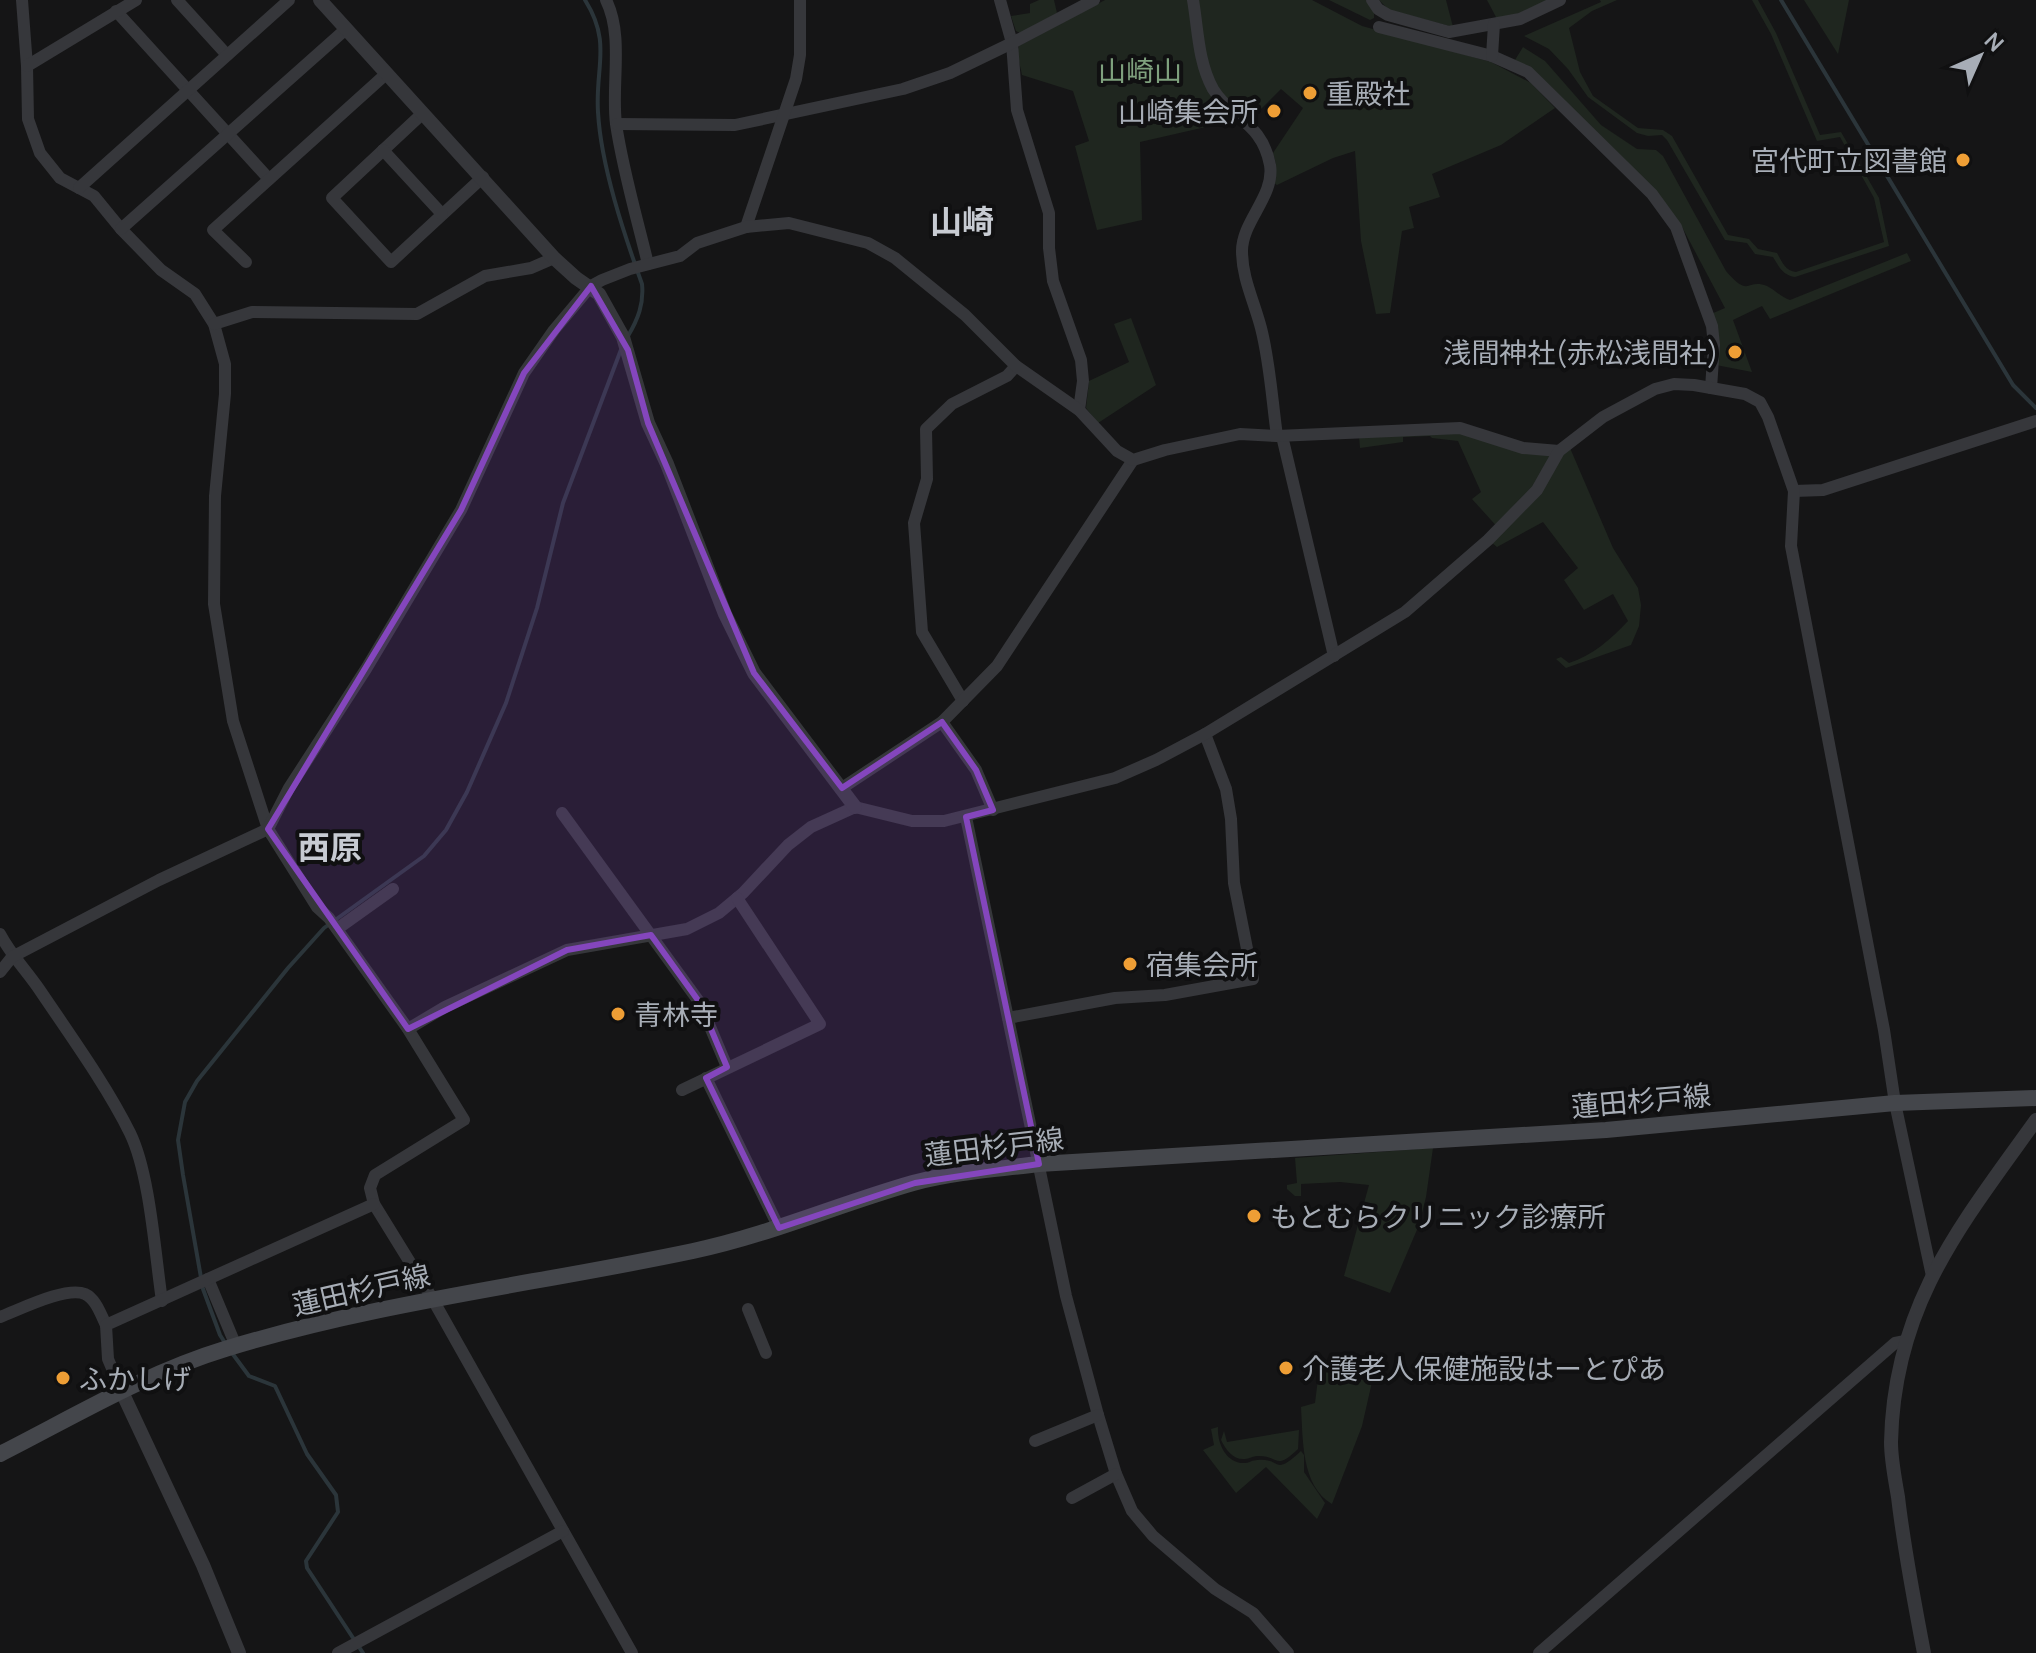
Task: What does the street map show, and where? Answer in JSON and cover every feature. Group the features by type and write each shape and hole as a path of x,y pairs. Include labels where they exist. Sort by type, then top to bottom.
{"main road":[{"name":"蓮田杉戸線","path":"0,1454 122,1392 187,1363 236,1346 432,1298 695,1250 779,1228 915,1183 1039,1164 1606,1130 1895,1103 2036,1098"}],"street":[{"path":"22,0 28,119 40,153 60,178 94,196 161,270 195,294 214,324 225,364 215,496 214,604 233,721 268,829 317,907 337,929 408,1029 464,1120 375,1175 370,1188 374,1204 432,1298 632,1653"},
{"path":"27,66 136,0"},
{"path":"177,0 227,55"},
{"path":"79,188 289,0"},
{"path":"320,0 554,258 599,294 628,350 648,423 725,614 754,673 855,807"},
{"path":"606,0 615,39 613,82 617,124 648,264"},
{"path":"746,227 796,79 800,55 800,0"},
{"path":"1000,0 1012,43 1017,110 1049,213 1053,281 1081,360 1083,381 1079,410"},
{"path":"617,124 717,127 783,116 903,89 950,73 1094,0"},
{"path":"1193,0 1207,76 1219,98 1257,132 1271,168 1265,195 1242,247 1244,273 1266,349 1279,436 1334,656"},
{"path":"1372,0 1378,9 1388,15 1449,32 1520,19 1560,0"},
{"path":"116,11 269,179"},
{"path":"1492,56 1494,24"},
{"path":"1379,27 1492,56 1535,78 1662,206 1676,227 1712,326 1711,388"},
{"path":"121,229 346,29"},
{"path":"246,262 213,230 386,74"},
{"path":"423,113 332,198 391,262 483,177"},
{"path":"383,150 442,214"},
{"path":"0,972 12,957 159,880 268,829 289,788 366,669 461,510 524,373 554,330 591,286 602,280 680,256 697,243 746,227 789,223 868,243 895,258 965,315 1016,366 1079,410 1117,451 1133,460"},
{"path":"214,324 252,312 417,314 485,276 531,268 554,258"},
{"path":"963,701 922,632 914,523 927,479 926,429 952,404 1007,376 1016,366"},
{"path":"408,1029 445,1007 567,950 687,929 719,913 788,845 811,827 855,807 912,821 944,821 1115,778 1156,760 1205,734 1405,612 1488,540 1537,490 1559,451 1603,417 1655,389 1674,384 1711,388 1745,394 1760,402 1794,491 1791,546 1895,1103 1932,1276"},
{"path":"1794,491 1823,490 2036,421"},
{"path":"842,788 942,722 997,666 1133,460 1240,434 1279,436 1460,428 1523,448 1559,451"},
{"path":"942,722 976,770 993,810"},
{"path":"1008,1018 1115,998 1165,995 1253,979 1234,883 1231,819 1226,789 1205,734"},
{"path":"562,813 700,1003 727,1067"},
{"path":"966,817 1066,1296 1116,1474 1132,1511 1153,1536 1215,1589 1253,1613 1288,1653"},
{"path":"337,929 393,889"},
{"path":"682,1090 820,1024 737,898"},
{"path":"0,934 12,957 45,998 131,1135 143,1178 162,1301"},
{"path":"706,1078 779,1228"},
{"path":"1924,1653 1902,1536 1891,1445 1895,1387 1905,1341 1949,1242 1986,1185 2036,1120"},
{"path":"106,1325 374,1204"},
{"path":"208,1279 236,1346"},
{"path":"0,1317 73,1293 85,1294 93,1301 106,1325 108,1359 203,1565 239,1653"},
{"path":"748,1309 766,1353"},
{"path":"1539,1653 1895,1343 1905,1341"},
{"path":"1035,1441 1098,1415"},
{"path":"1072,1498 1116,1474"},
{"path":"338,1653 563,1531"}],"highlighted area":[{"path":"591,286 628,350 648,423 754,673 842,788 942,722 976,770 993,810 966,817 1039,1164 915,1183 779,1228 706,1078 727,1067 700,1003 651,935 567,950 408,1029 268,829 461,510 524,373"}],"green space":[{"path":"1039,0 1054,0 1057,13 1020,33 1016,31 1011,16 1030,13 1030,4"},
{"name":"山崎山","path":"1105,0 1312,0 1362,26 1491,62 1531,83 1555,108 1501,145 1432,174 1440,197 1409,207 1414,228 1402,231 1390,313 1376,314 1361,241 1355,151 1277,185 1272,182 1276,164 1273,153 1303,108 1281,89 1254,116 1140,142 1142,220 1097,230 1075,146 1089,141 1073,91 1022,75 1017,52 1019,46"},
{"path":"1329,0 1366,0 1374,12 1374,18 1370,20"},
{"path":"1379,0 1446,0 1453,27 1389,10"},
{"path":"1487,0 1549,0 1497,19"},
{"path":"1600,0 1617,0 1592,11 1569,28 1580,72 1593,96 1638,128 1663,130 1672,136 1728,235 1749,239 1758,249 1777,253 1786,268 1796,272 1884,242 1874,198 1840,137 1817,141 1771,34 1752,0 1758,0 1776,33 1820,135 1841,132 1879,198 1889,246 1795,277 1784,272 1773,257 1755,254 1747,243 1725,240 1667,140 1662,135 1637,133 1588,97 1549,49 1524,36"},
{"path":"1804,0 1849,0 1838,54"},
{"path":"1523,47 1545,61 1601,125 1637,149 1656,150 1663,156 1726,271 1740,284 1767,286 1790,300 1907,253 1911,261 1770,319 1762,306 1733,320 1752,372 1716,365 1711,314 1725,308 1681,225 1535,71 1515,60"},
{"path":"1131,318 1156,385 1098,423 1086,408 1089,381 1129,362 1114,324"},
{"path":"1461,433 1522,453 1570,448 1613,548 1638,588 1641,605 1639,626 1631,645 1566,668 1556,659 1561,657 1569,663 1586,656 1608,641 1628,621 1613,594 1584,610 1564,580 1578,568 1543,522 1497,547 1491,542 1501,531 1472,499 1481,492 1458,441 1430,436 1403,437 1403,442 1360,448 1359,436"},
{"path":"1433,1148 1419,1225 1390,1293 1344,1276 1369,1185 1340,1182 1301,1184 1301,1196 1295,1196 1287,1185 1297,1183 1295,1158"},
{"path":"1319,1371 1372,1382 1362,1426 1332,1504 1314,1486 1304,1447 1301,1407 1315,1403"},
{"path":"1218,1427 1224,1451 1238,1462 1265,1460 1281,1465 1301,1451 1304,1455 1304,1472 1325,1503 1317,1519 1266,1467 1236,1493 1203,1450 1214,1445 1211,1429"},
{"path":"1299,1430 1298,1449 1281,1461 1264,1456 1237,1458 1221,1440 1224,1431 1227,1442"}],"waterway":[{"path":"585,0 593,15 600,42 598,112 608,177 642,284 640,311 628,336"},
{"path":"1781,0 2013,385 2036,408"},
{"path":"227,1346 203,1289 183,1175 178,1140 185,1102 197,1081 324,928 424,856 446,830 467,792 506,703 537,608 563,503 622,347"},
{"path":"232,1353 249,1376 275,1386 307,1454 336,1495 338,1512 306,1561 307,1568 363,1653"}],"place":[{"name":"重殿社","path":"1310,93"},
{"name":"山崎集会所","path":"1274,111"},
{"name":"宮代町立図書館","path":"1963,160"},
{"name":"浅間神社(赤松浅間社)","path":"1735,352"},
{"name":"宿集会所","path":"1130,964"},
{"name":"青林寺","path":"618,1014"},
{"name":"もとむらクリニック診療所","path":"1254,1216"},
{"name":"介護老人保健施設はーとぴあ","path":"1286,1368"},
{"name":"ふかしげ","path":"63,1378"}],"district":[{"name":"山崎","path":"962,221"},
{"name":"西原","path":"330,847"}]}
